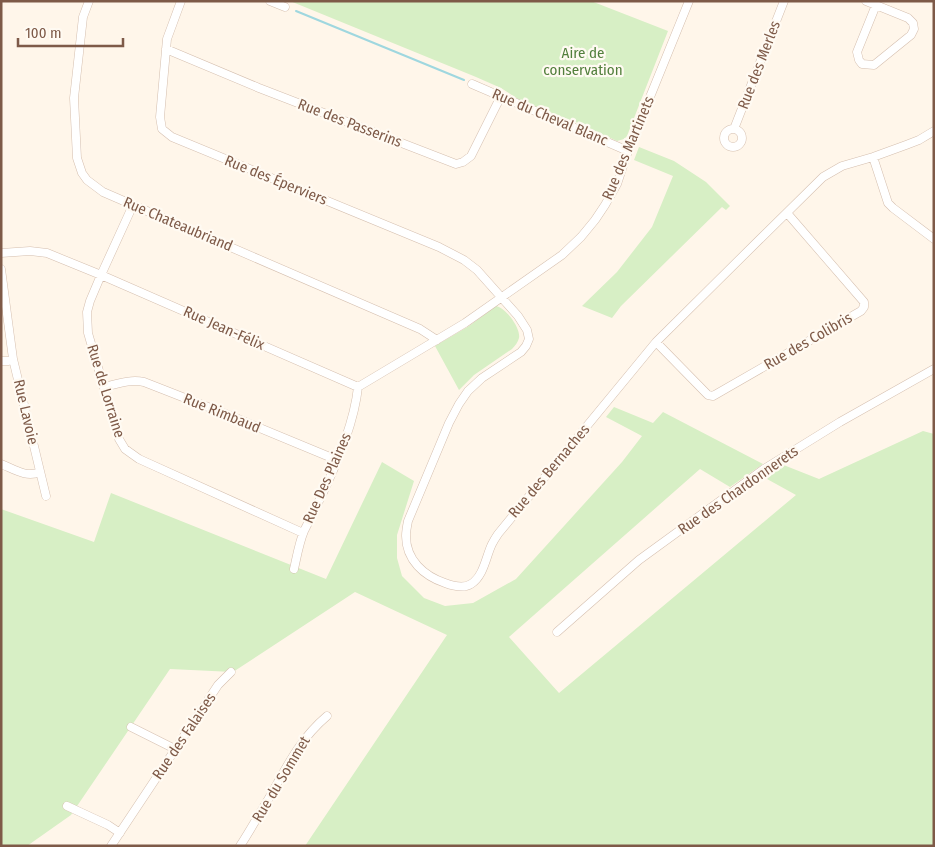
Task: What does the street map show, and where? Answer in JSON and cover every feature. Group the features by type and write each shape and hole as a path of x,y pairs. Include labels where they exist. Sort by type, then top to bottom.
{"street":[{"name":"Rue Chateaubriand","path":"89,1 83,17 74,98 77,158 82,174 87,180 103,192 420,329 436,340"},
{"name":"Rue des Éperviers","path":"181,1 167,39 160,117 162,129 168,134 440,247 464,260 477,270 501,297"},
{"path":"270,1 285,7"},
{"name":"Rue des Martinets","path":"436,340 465,323 562,255 595,220 606,205 617,184 628,151 689,1"},
{"name":"Rue des Merles","path":"734,129 784,1"},
{"path":"866,1 876,5 908,18 913,23 914,29 911,35 874,65 862,64 857,52 876,5"},
{"name":"Rue des Passerins","path":"166,49 259,88 456,164 463,162 471,156 501,96"},
{"name":"Rue du Cheval Blanc","path":"472,84 628,151"},
{"name":"Rue des Bernaches","path":"501,297 518,316 527,330 529,339 521,352 482,378 468,391 449,423 408,521 406,536 412,559 424,573 438,581 455,587 470,585 476,580 485,564 492,543 498,534 656,342 823,177 842,166 919,140 934,131"},
{"path":"873,157 886,198 893,208 934,239"},
{"name":"Rue de Lorraine","path":"133,205 90,300 87,312 88,333 119,439 125,449 139,460 303,533"},
{"name":"Rue des Colibris","path":"656,342 708,395 713,396 861,311 864,308 864,302 786,213"},
{"name":"Rue Jean-Félix","path":"1,253 30,251 47,253 358,387"},
{"name":"Rue Lavoie","path":"1,269 13,359 46,496"},
{"path":"358,387 436,340"},
{"path":"1,361 13,359"},
{"name":"Rue des Chardonnerets","path":"557,632 639,560 764,469 840,422 934,369"},
{"name":"Rue Rimbaud","path":"104,387 131,381 144,382 337,460"},
{"name":"Rue Des Plaines","path":"294,568 303,533 337,460 353,419 358,387"},
{"path":"1,464 30,475 40,472"},
{"name":"Rue des Falaises","path":"111,846 218,685 231,672"},
{"name":"Rue du Sommet","path":"240,846 301,743 315,726 327,716"},
{"path":"131,727 175,749"},
{"path":"67,806 108,825 120,833"}],"green space":[{"name":"Aire de conservation","path":"290,1 591,1 668,31 627,136 617,141 578,123 521,101 501,88 476,77"},
{"path":"639,147 674,161 706,182 730,206 726,210 722,207 621,306 612,318 582,306 617,272 652,227 673,176 634,160"},
{"path":"496,306 504,310 515,324 519,334 518,341 512,349 474,375 459,390 435,346 469,326"},
{"path":"614,407 653,423 663,412 763,464 730,487 700,469 509,637 559,693 796,495 767,479 781,464 819,479 923,431 934,434 934,846 305,846 447,635 355,592 233,672 170,669 71,815 27,846 1,846 1,509 94,542 111,493 326,579 382,462 414,481 397,535 397,558 402,576 424,598 445,606 473,603 516,579 622,462 642,436 606,417"}],"waterway":[{"path":"296,11 464,80"}]}
